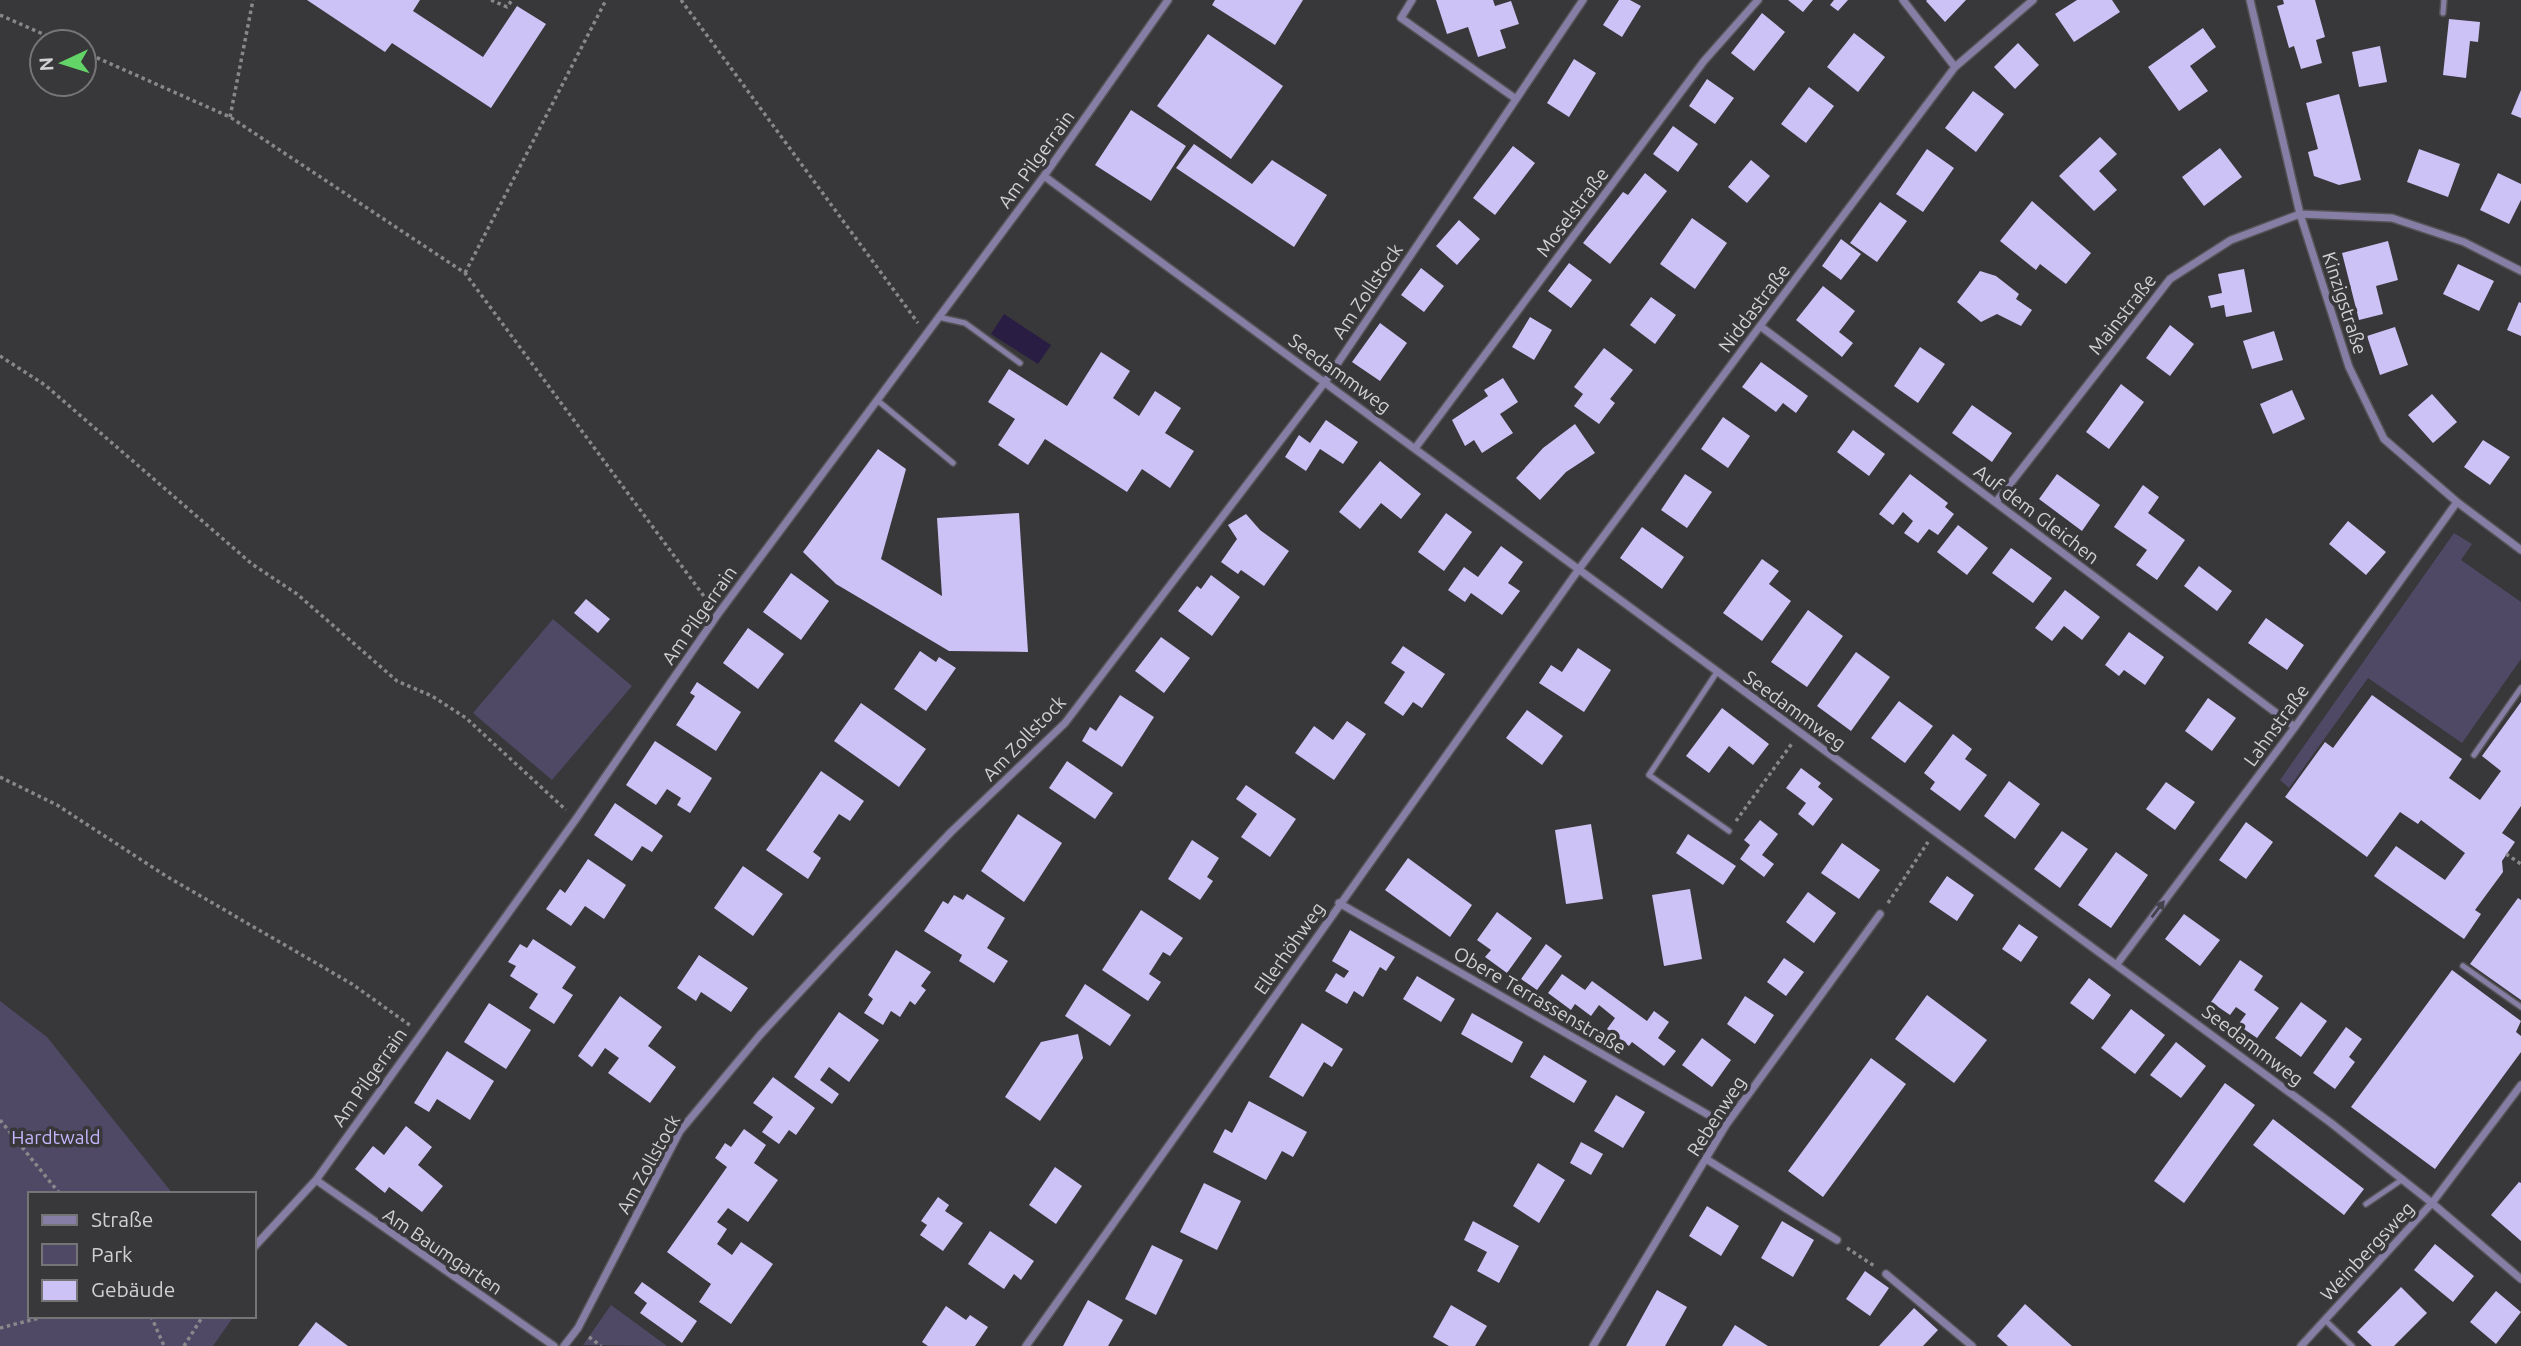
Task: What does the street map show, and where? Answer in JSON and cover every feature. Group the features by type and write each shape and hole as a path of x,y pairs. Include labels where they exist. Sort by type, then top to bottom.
{"street":[{"name":"Am Pilgerrain","path":"256,1245 316,1180 419,1032 576,819 718,614 1044,176 1168,0"},
{"path":"1412,0 1401,18 1516,99"},
{"name":"Am Zollstock","path":"564,1346 578,1328 680,1131 760,1035 826,964 951,832 1065,723 1325,382 1583,0"},
{"name":"Moselstraße","path":"1416,447 1703,61 1759,0"},
{"path":"1903,0 1955,68"},
{"name":"Niddastraße","path":"1579,569 1955,68 2033,0"},
{"name":"Kinzigstraße","path":"2250,0 2300,214 2349,367 2384,439 2457,502 2521,550"},
{"name":"Seedammweg","path":"1044,176 1416,447 1799,734 2117,964 2403,1179 2521,1279"},
{"name":"Mainstraße","path":"1996,502 2170,279 2231,240 2300,214 2392,218 2464,242 2521,271"},
{"name":"Auf dem Gleichen","path":"1760,326 2295,727"},
{"name":"Lahnstraße","path":"2117,964 2295,727 2457,502"},
{"name":"Ellerhöhweg","path":"1026,1346 1107,1237 1339,903 1579,569"},
{"name":"Obere Terrassenstraße","path":"1339,903 1726,1125"},
{"name":"Rebenweg","path":"1593,1346 1726,1125 1880,914"},
{"name":"Weinbergsweg","path":"2301,1346 2432,1203 2521,1085"},
{"path":"1706,1159 1837,1240"},
{"name":"Am Baumgarten","path":"316,1180 554,1346"},
{"path":"1886,1274 1972,1346"}],"lane":[{"path":"2443,13 2444,0"},
{"path":"938,317 965,323 1020,363"},
{"path":"877,400 953,463"},
{"path":"1717,672 1649,775 1729,831"},
{"path":"2474,755 2521,688"},
{"path":"2463,966 2521,1007"},
{"path":"2366,1204 2403,1179"},
{"name":"Weinbergsweg","path":"2325,1320 2352,1346"}],"path":[{"path":"230,117 253,0"},
{"path":"491,0 506,7 512,0"},
{"path":"465,273 606,0"},
{"path":"681,0 925,333"},
{"path":"0,15 29,28"},
{"path":"98,58 230,117 465,273 718,614"},
{"path":"0,356 45,386 252,564 297,593 397,681 432,696 466,718 576,819"},
{"path":"1729,831 1799,734"},
{"path":"0,777 57,805 166,876 352,984 419,1032"},
{"path":"1880,914 1936,832"},
{"path":"2506,854 2521,864"},
{"path":"0,1120 58,1192"},
{"path":"1837,1240 1886,1274"},
{"path":"0,1328 39,1318"},
{"path":"152,1318 164,1346"},
{"path":"184,1346 202,1318"}],"green space":[{"path":"2454,533 2472,544 2461,560 2521,602 2521,659 2462,743 2368,678 2289,788 2280,780"},
{"path":"553,619 632,686 552,780 473,713"},
{"name":"Hardtwald","path":"0,1001 47,1037 171,1192 28,1192 28,1318 233,1318 213,1346 0,1346"},
{"path":"611,1305 667,1346 583,1345"}],"shaded area":[{"path":"1004,314 1051,345 1038,364 991,334"}],"building":[{"path":"307,0 420,0 413,11 483,57 517,6 546,24 491,108 392,43 385,52"},
{"path":"1215,0 1303,0 1275,45 1212,5"},
{"path":"1436,0 1493,0 1495,6 1511,1 1519,24 1500,30 1506,48 1478,57 1468,27 1447,34"},
{"path":"1619,0 1630,0 1641,6 1622,37 1603,25"},
{"path":"1788,0 1813,0 1803,12"},
{"path":"1834,0 1848,0 1838,11 1830,5"},
{"path":"1927,0 1966,0 1945,22 1926,1"},
{"path":"2077,0 2112,0 2120,12 2074,42 2055,14"},
{"path":"2283,0 2315,0 2325,37 2316,40 2322,63 2301,69 2294,46 2289,48 2277,6 2284,4"},
{"path":"1762,13 1785,32 1754,71 1731,53"},
{"path":"2449,19 2480,22 2478,42 2470,41 2466,78 2443,75"},
{"path":"2203,28 2216,47 2190,66 2208,91 2179,111 2148,67"},
{"path":"1854,33 1885,57 1858,92 1827,67"},
{"path":"1208,34 1283,86 1231,159 1157,106"},
{"path":"2018,43 2039,65 2015,89 1994,67"},
{"path":"2380,46 2387,82 2359,87 2352,52"},
{"path":"1574,59 1596,73 1569,117 1547,103"},
{"path":"1707,79 1734,98 1715,124 1689,106"},
{"path":"1809,87 1834,106 1806,143 1781,124"},
{"path":"2521,90 2521,118 2511,114"},
{"path":"1973,91 2004,114 1976,152 1945,128"},
{"path":"2339,94 2361,180 2339,185 2314,176 2308,152 2318,149 2306,103"},
{"path":"1131,110 1186,146 1151,201 1095,165"},
{"path":"1673,126 1698,144 1678,172 1653,154"},
{"path":"2100,137 2117,154 2099,171 2117,190 2094,211 2059,176"},
{"path":"1194,144 1252,184 1272,160 1327,195 1294,247 1176,168"},
{"path":"1513,146 1535,163 1495,215 1473,198"},
{"path":"2220,148 2242,177 2204,206 2182,177"},
{"path":"1927,149 1954,168 1923,212 1896,194"},
{"path":"2419,149 2460,164 2448,197 2407,182"},
{"path":"1751,160 1770,176 1747,203 1728,187"},
{"path":"1645,173 1667,191 1610,264 1583,243 1623,192 1628,195"},
{"path":"2498,173 2521,184 2521,200 2509,224 2480,210"},
{"path":"2032,201 2091,253 2066,284 2040,264 2036,270 2000,241"},
{"path":"1880,202 1907,221 1877,262 1850,243"},
{"path":"1692,218 1727,243 1695,289 1660,264"},
{"path":"1459,220 1480,239 1457,265 1436,246"},
{"path":"1841,239 1861,254 1841,280 1822,266"},
{"path":"2388,241 2398,280 2376,286 2383,314 2359,320 2342,253"},
{"path":"1569,263 1592,280 1571,308 1548,291"},
{"path":"2458,264 2494,281 2479,311 2443,294"},
{"path":"1421,268 1444,286 1424,312 1401,295"},
{"path":"2244,269 2252,312 2226,317 2224,305 2211,308 2208,296 2222,293 2218,274"},
{"path":"1980,271 1996,276 2019,294 2016,299 2032,310 2021,326 1997,314 1981,322 1957,302"},
{"path":"1823,286 1855,311 1839,332 1853,343 1842,357 1796,320"},
{"path":"1651,297 1676,315 1655,344 1630,325"},
{"path":"2519,302 2521,303 2521,336 2507,330"},
{"path":"1530,317 1552,330 1534,360 1512,347"},
{"path":"1380,323 1407,343 1380,381 1352,362"},
{"path":"2170,325 2194,344 2170,376 2146,358"},
{"path":"2395,327 2408,365 2380,375 2367,336"},
{"path":"2274,331 2283,360 2252,369 2243,341"},
{"path":"1920,347 1945,364 1918,403 1894,386"},
{"path":"1604,348 1633,370 1610,399 1615,403 1599,424 1574,406 1583,394 1574,387"},
{"path":"1101,352 1130,371 1113,398 1139,416 1155,391 1181,408 1165,433 1194,451 1170,488 1142,469 1127,492 1045,439 1028,465 998,445 1015,419 988,402 1009,369 1067,406"},
{"path":"1761,362 1808,396 1796,413 1783,403 1776,412 1742,387"},
{"path":"1503,378 1518,402 1500,414 1513,433 1482,453 1474,440 1465,446 1452,420 1488,396 1484,390"},
{"path":"2121,384 2144,402 2109,449 2086,432"},
{"path":"2292,390 2305,419 2273,434 2260,404"},
{"path":"2432,394 2457,422 2433,443 2408,415"},
{"path":"1972,405 2012,433 1992,462 1952,433"},
{"path":"1723,417 1750,436 1728,468 1701,449"},
{"path":"1326,420 1358,442 1343,464 1320,449 1306,471 1285,457 1299,435 1310,443"},
{"path":"1575,424 1595,453 1566,472 1540,500 1516,478 1543,448"},
{"path":"1853,430 1885,454 1869,476 1837,452"},
{"path":"2483,440 2510,457 2490,485 2464,467"},
{"path":"878,449 906,469 881,559 942,596 937,518 1019,513 1028,652 949,651 836,584 803,552"},
{"path":"1380,461 1421,494 1401,519 1381,503 1360,529 1339,512"},
{"path":"1685,474 1712,492 1687,528 1661,510"},
{"path":"1910,474 1948,503 1945,507 1954,514 1938,535 1929,529 1918,543 1904,533 1913,521 1903,512 1893,525 1879,514"},
{"path":"2057,474 2100,505 2082,531 2039,499"},
{"path":"2143,485 2159,497 2148,513 2185,540 2157,580 2136,565 2147,550 2114,527"},
{"path":"1446,513 1472,532 1444,571 1418,552"},
{"path":"1246,514 1260,530 1289,551 1264,586 1241,570 1238,574 1221,562 1237,539 1228,525"},
{"path":"2348,521 2386,552 2366,575 2329,544"},
{"path":"1958,525 1988,548 1967,575 1937,552"},
{"path":"1642,527 1684,557 1662,589 1620,558"},
{"path":"1501,546 1523,562 1508,583 1520,591 1502,615 1471,593 1465,602 1448,590 1464,567 1478,577"},
{"path":"2011,548 2052,578 2033,603 1992,573"},
{"path":"1762,559 1779,571 1769,584 1791,601 1762,641 1723,613"},
{"path":"2199,566 2232,591 2217,611 2184,586"},
{"path":"791,573 829,601 801,640 763,612"},
{"path":"1211,575 1240,597 1212,636 1178,611 1197,586 1201,589"},
{"path":"2065,590 2100,617 2082,640 2064,626 2052,641 2035,628"},
{"path":"586,599 610,619 598,633 574,613"},
{"path":"1808,610 1843,636 1807,687 1771,662"},
{"path":"2266,618 2304,645 2287,670 2248,643"},
{"path":"748,628 784,654 758,689 723,663"},
{"path":"2129,632 2164,657 2145,685 2124,670 2119,676 2105,665"},
{"path":"1161,637 1190,658 1164,693 1135,671"},
{"path":"1403,646 1445,674 1422,708 1413,702 1403,716 1384,703 1405,672 1391,663"},
{"path":"1578,648 1611,670 1584,712 1539,683 1551,665 1562,672"},
{"path":"920,651 936,662 939,657 956,668 926,711 894,689"},
{"path":"1856,652 1890,677 1851,731 1817,706"},
{"path":"697,682 741,712 716,751 676,725 695,696 690,693"},
{"path":"1120,695 1154,717 1122,767 1082,741 1090,727 1096,731"},
{"path":"2372,695 2462,759 2449,778 2480,800 2501,771 2482,756 2521,702 2521,806 2502,833 2515,842 2502,861 2503,872 2475,910 2481,914 2464,939 2374,876 2396,846 2445,880 2465,853 2421,820 2418,824 2400,812 2367,857 2285,797 2325,742 2333,748"},
{"path":"2208,698 2236,718 2212,751 2185,731"},
{"path":"1899,701 1933,726 1905,763 1871,738"},
{"path":"861,703 926,749 899,787 834,741"},
{"path":"1722,708 1769,744 1753,765 1729,746 1709,773 1686,756"},
{"path":"1527,710 1563,736 1542,765 1506,738"},
{"path":"1347,721 1366,734 1334,780 1295,753 1314,726 1333,740"},
{"path":"1953,734 1972,749 1965,759 1987,775 1960,811 1930,789 1935,782 1924,773"},
{"path":"655,741 712,778 690,813 677,805 681,798 667,789 656,805 626,785"},
{"path":"1067,761 1113,793 1095,819 1049,788"},
{"path":"1801,768 1821,783 1818,787 1833,799 1813,826 1798,814 1806,803 1786,788"},
{"path":"821,771 864,801 850,821 839,814 813,852 821,858 808,879 766,850"},
{"path":"2009,781 2040,804 2015,839 1984,816"},
{"path":"2166,782 2195,802 2175,830 2146,809"},
{"path":"1246,785 1296,819 1270,857 1241,837 1257,814 1236,799"},
{"path":"615,803 663,836 652,852 642,846 632,861 594,835"},
{"path":"1018,814 1062,843 1024,902 981,871"},
{"path":"1760,820 1778,834 1762,855 1774,864 1764,877 1740,859 1750,845 1744,840"},
{"path":"2246,822 2273,842 2246,879 2219,860"},
{"path":"1591,824 1603,899 1566,904 1555,830"},
{"path":"2062,831 2088,849 2060,888 2034,869"},
{"path":"1688,834 1736,866 1723,885 1676,853"},
{"path":"1192,840 1219,858 1207,877 1213,881 1200,900 1168,879"},
{"path":"1842,843 1880,870 1859,899 1821,873"},
{"path":"2116,852 2148,875 2111,928 2078,905"},
{"path":"1408,858 1472,905 1450,937 1385,890"},
{"path":"588,859 626,885 604,919 585,906 571,926 546,909 560,889 565,893"},
{"path":"743,866 783,894 753,936 714,908"},
{"path":"1947,876 1974,895 1957,921 1929,902"},
{"path":"1690,889 1702,959 1664,966 1652,895"},
{"path":"1808,892 1836,913 1814,943 1786,922"},
{"path":"967,894 1005,918 987,948 1008,961 994,983 959,961 962,955 924,931 943,901 948,904 954,895 963,900"},
{"path":"2518,898 2521,900 2521,1000 2470,964"},
{"path":"1141,910 1183,938 1170,956 1163,952 1149,974 1161,982 1148,1001 1102,970"},
{"path":"1497,912 1532,938 1507,973 1485,957 1491,950 1477,940"},
{"path":"2184,914 2220,940 2200,966 2165,939"},
{"path":"2019,924 2038,937 2021,962 2002,949"},
{"path":"1350,930 1395,957 1386,971 1380,967 1363,997 1354,991 1347,1004 1325,991 1336,973 1344,978 1349,971 1332,961"},
{"path":"533,939 576,967 562,988 573,995 554,1024 529,1008 538,994 510,976 516,966 508,962 520,944 527,948"},
{"path":"1546,944 1562,956 1537,990 1521,979"},
{"path":"896,950 931,972 921,986 926,990 915,1005 910,1001 900,1017 891,1011 883,1025 864,1013 873,999 868,995"},
{"path":"699,955 748,988 731,1012 701,992 696,1001 677,988"},
{"path":"1784,958 1804,972 1786,996 1767,982"},
{"path":"2240,960 2263,976 2254,990 2279,1008 2257,1038 2238,1025 2246,1014 2236,1007 2230,1015 2211,1002"},
{"path":"2452,970 2521,1021 2516,1032 2521,1036 2521,1052 2435,1169 2351,1107"},
{"path":"1562,974 1585,990 1592,981 1647,1021 1654,1011 1669,1022 1658,1038 1676,1051 1664,1066 1632,1042 1629,1046 1607,1029 1615,1018 1599,1005 1591,1016 1575,1004 1571,1010 1548,993"},
{"path":"1417,976 1455,999 1441,1022 1403,999"},
{"path":"2089,978 2111,995 2093,1020 2070,1003"},
{"path":"1085,984 1131,1015 1110,1046 1065,1016"},
{"path":"1927,995 1987,1040 1954,1083 1895,1039"},
{"path":"620,996 662,1027 648,1046 676,1067 650,1103 608,1073 619,1058 605,1048 592,1067 578,1056"},
{"path":"1745,996 1774,1015 1755,1044 1727,1024"},
{"path":"2301,1002 2327,1021 2301,1057 2275,1038"},
{"path":"489,1003 531,1030 506,1069 464,1042"},
{"path":"2131,1009 2165,1035 2135,1074 2101,1048"},
{"path":"839,1012 879,1040 849,1082 829,1067 820,1080 839,1094 832,1104 794,1077"},
{"path":"1472,1013 1523,1042 1512,1063 1461,1034"},
{"path":"1302,1023 1343,1049 1332,1067 1324,1062 1303,1097 1269,1077"},
{"path":"2346,1027 2362,1039 2349,1057 2355,1062 2335,1089 2313,1073"},
{"path":"1078,1034 1083,1058 1040,1121 1005,1097 1041,1042"},
{"path":"1702,1038 1731,1060 1712,1087 1682,1065"},
{"path":"2176,1042 2206,1066 2181,1098 2150,1075"},
{"path":"447,1051 494,1081 470,1120 437,1099 429,1112 414,1103"},
{"path":"1544,1055 1587,1081 1574,1103 1530,1077"},
{"path":"1871,1058 1906,1084 1823,1197 1788,1171"},
{"path":"773,1077 815,1108 796,1135 789,1130 779,1144 762,1132 773,1117 753,1103"},
{"path":"2225,1083 2255,1105 2184,1203 2154,1181"},
{"path":"1616,1095 1645,1112 1623,1148 1594,1131"},
{"path":"1249,1101 1307,1132 1293,1157 1282,1151 1266,1180 1213,1152 1225,1129 1232,1133"},
{"path":"2273,1119 2364,1189 2344,1215 2253,1145"},
{"path":"406,1126 432,1147 418,1165 443,1186 422,1212 389,1187 385,1193 355,1169 373,1146 384,1155"},
{"path":"744,1129 766,1145 754,1163 778,1180 748,1222 728,1208 717,1222 727,1229 717,1244 732,1255 741,1242 773,1264 731,1324 699,1302 711,1284 667,1252 727,1167 715,1158 725,1143 731,1147"},
{"path":"1581,1142 1603,1154 1591,1175 1570,1163"},
{"path":"1538,1163 1565,1180 1539,1223 1513,1206"},
{"path":"1055,1167 1082,1186 1056,1224 1029,1205"},
{"path":"2519,1182 2521,1183 2521,1241 2491,1215"},
{"path":"1204,1183 1241,1201 1217,1250 1180,1232"},
{"path":"938,1197 949,1205 945,1211 963,1223 943,1251 920,1235 927,1225 921,1221"},
{"path":"1707,1206 1739,1226 1721,1256 1689,1236"},
{"path":"1473,1221 1519,1246 1499,1283 1477,1271 1487,1252 1464,1240"},
{"path":"1782,1221 1814,1240 1793,1277 1761,1258"},
{"path":"990,1231 1034,1261 1021,1280 1014,1274 1004,1289 968,1264"},
{"path":"2435,1244 2474,1276 2453,1302 2414,1270"},
{"path":"1152,1245 1183,1260 1156,1315 1125,1299"},
{"path":"1865,1271 1889,1288 1870,1316 1846,1299"},
{"path":"642,1282 697,1321 682,1343 640,1313 647,1303 634,1293"},
{"path":"2401,1287 2427,1313 2394,1346 2372,1346 2357,1332"},
{"path":"1657,1290 1687,1307 1665,1346 1626,1346"},
{"path":"2496,1291 2521,1312 2496,1344 2470,1322"},
{"path":"1088,1300 1123,1320 1108,1346 1063,1346"},
{"path":"2025,1304 2072,1346 2008,1346 1997,1336"},
{"path":"1451,1305 1487,1326 1475,1346 1449,1346 1433,1337"},
{"path":"946,1306 966,1320 970,1315 988,1327 975,1346 928,1346 922,1342"},
{"path":"1914,1308 1938,1330 1923,1346 1879,1346"},
{"path":"316,1322 348,1346 298,1346"},
{"path":"1735,1325 1768,1346 1722,1346"}]}
